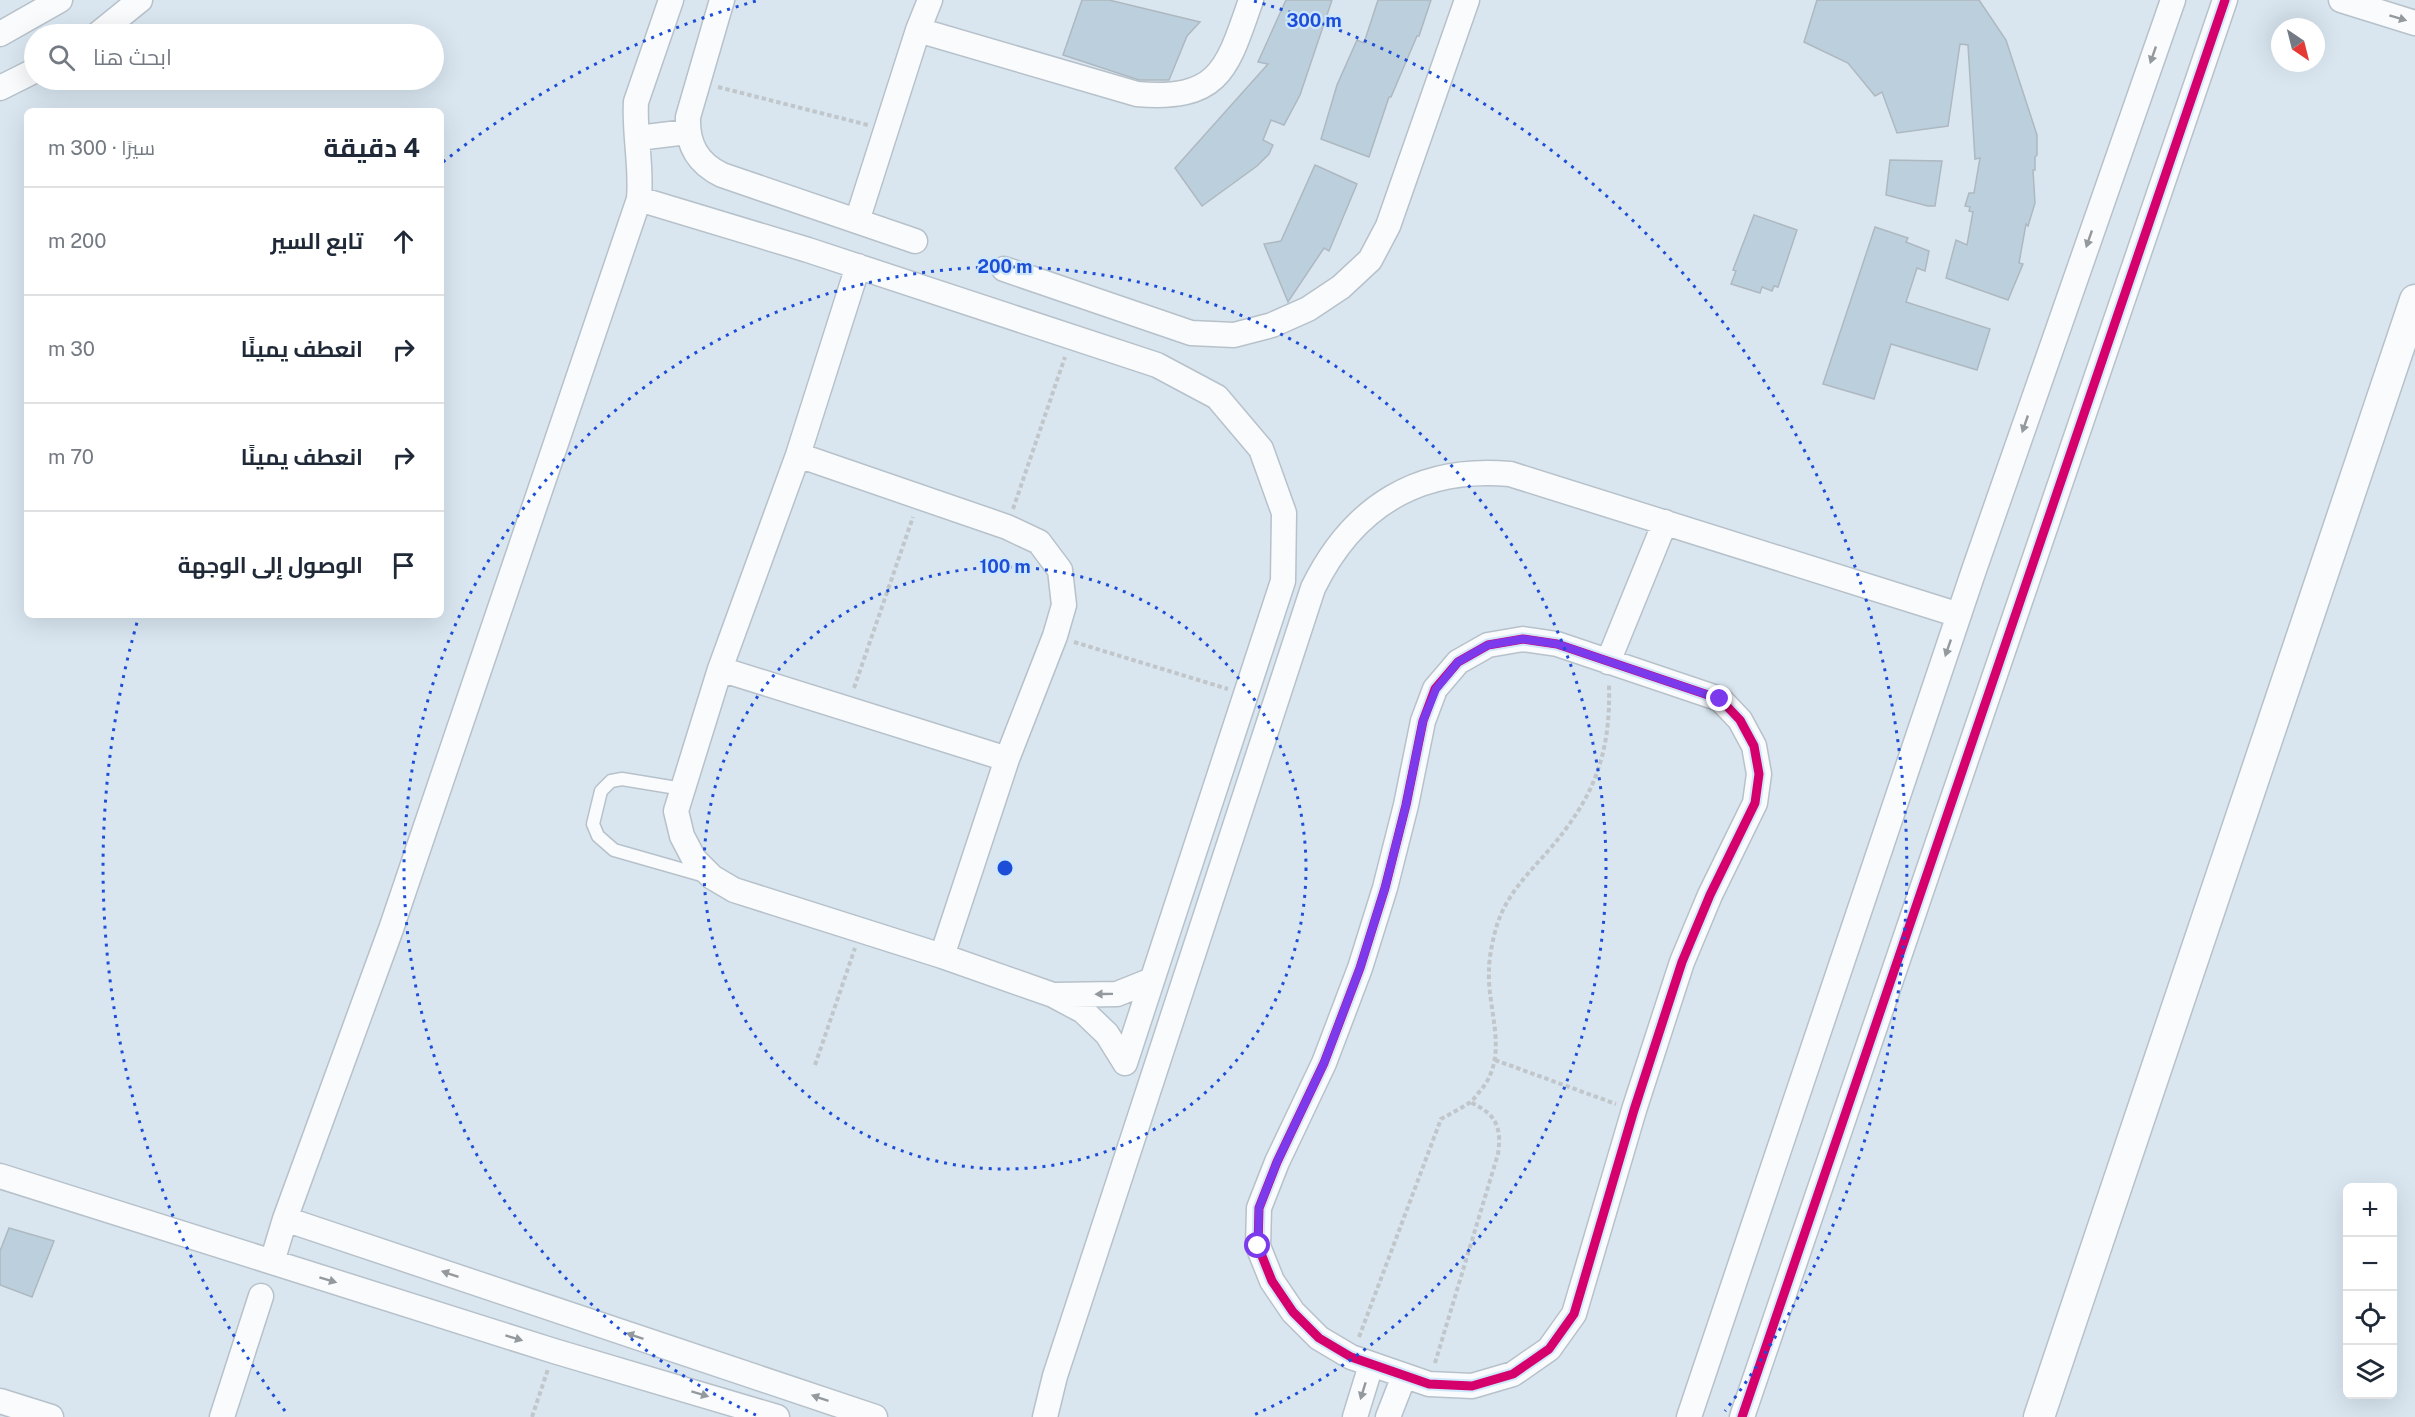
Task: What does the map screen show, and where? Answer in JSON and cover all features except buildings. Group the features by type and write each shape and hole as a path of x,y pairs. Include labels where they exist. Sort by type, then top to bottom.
{"street":[{"path":"0,34 60,0"},
{"path":"111,24 141,0"},
{"path":"272,1262 285,1219 391,929 639,199 640,161 636,102 671,0"},
{"path":"722,0 696,81 688,117 687,132 695,154 711,170 915,240"},
{"path":"857,221 918,30 930,0"},
{"path":"918,30 1114,88 1137,94 1163,96 1183,94 1203,86 1220,73 1231,57 1251,0"},
{"path":"1004,269 1191,333 1234,335 1272,325 1308,309 1341,287 1370,260 1388,226 1467,0"},
{"path":"1689,1417 1959,615 2173,0"},
{"path":"1742,1417 2225,0"},
{"path":"2341,0 2415,23"},
{"path":"0,88 24,75"},
{"path":"638,138 687,132"},
{"path":"639,199 858,266 1157,365 1217,397 1261,449 1284,513 1283,581 1125,1063 1107,1034 1083,1011 1053,994 734,890 712,877 694,859 682,836 676,811 720,669 798,455 858,266"},
{"path":"2039,1417 2415,300"},
{"path":"798,455 1007,527 1039,542 1060,570 1064,605 1055,636 1007,759 942,956"},
{"path":"1045,1417 1053,1383 1309,598 1322,568 1334,549 1364,516 1402,491 1422,483 1466,473 1510,474 1959,615"},
{"path":"1608,662 1665,522"},
{"path":"1523,639 1557,644 1720,699 1740,720 1754,746 1759,774 1755,803 1710,895 1682,962 1634,1110 1574,1314 1549,1349 1514,1374 1472,1386 1429,1384 1361,1361 1313,1331 1293,1312 1272,1281 1258,1246 1259,1208 1277,1162 1324,1063 1360,968 1385,888 1406,805 1423,721 1436,689 1458,662 1488,645 1523,639"},
{"path":"720,669 1007,759"},
{"path":"1053,994 1117,994 1152,980"},
{"path":"0,1176 554,1351 777,1417"},
{"path":"285,1219 875,1417"},
{"path":"222,1417 261,1296"},
{"path":"1355,1417 1361,1361"},
{"path":"1388,1417 1404,1376"},
{"path":"0,1401 51,1417"}],"lane":[{"path":"683,789 622,779 610,781 601,791 593,824 598,836 614,850 712,877"}],"path":[{"path":"696,81 886,130"},
{"path":"1007,527 1072,337"},
{"path":"846,709 920,497"},
{"path":"1055,636 1246,694"},
{"path":"1361,1361 1441,1119 1470,1102 1486,1083 1495,1060 1497,1038 1488,970 1497,925 1517,884 1549,850 1581,809 1602,761 1610,710 1608,662"},
{"path":"815,1065 862,931"},
{"path":"1495,1060 1634,1110"},
{"path":"1429,1384 1501,1138 1496,1122 1485,1110 1470,1102"},
{"path":"532,1417 554,1351"}],"cycle path":[{"path":"1742,1417 2225,0"},
{"path":"1523,639 1557,644 1720,699 1740,720 1754,746 1759,774 1755,803 1710,895 1682,962 1634,1110 1574,1314 1549,1349 1513,1374 1472,1386 1429,1384 1351,1357 1319,1338 1293,1312 1272,1281 1258,1246 1259,1208 1277,1162 1324,1063 1360,968 1385,888 1406,805 1423,721 1435,689 1458,662 1488,645 1523,639"}],"route":[{"path":"1258,1246 1259,1208 1277,1162 1324,1063 1360,968 1385,888 1406,805 1423,721 1436,689 1458,662 1488,645 1523,639 1557,644 1720,699"}]}
